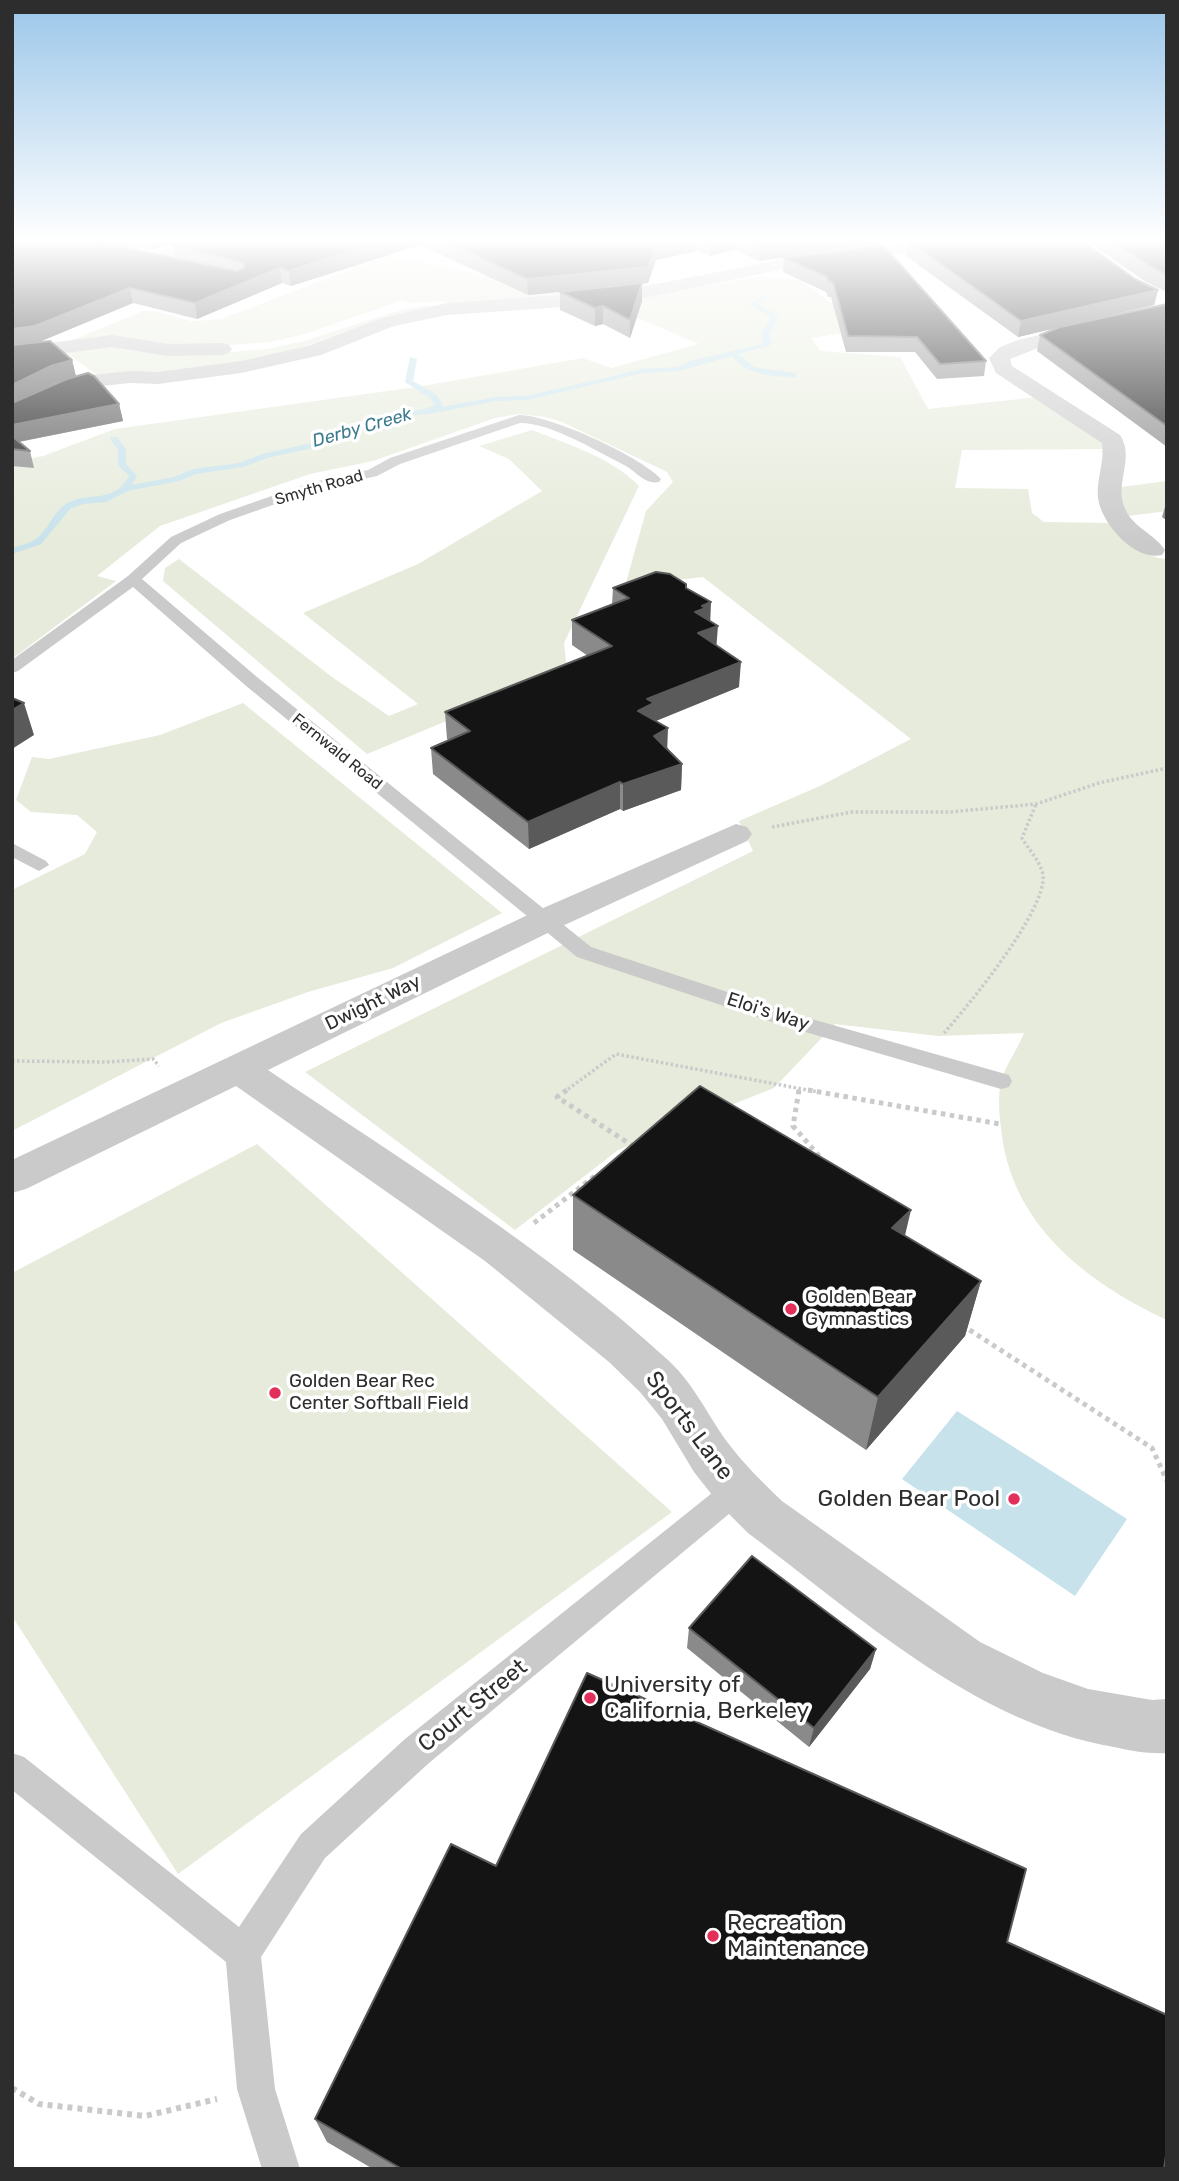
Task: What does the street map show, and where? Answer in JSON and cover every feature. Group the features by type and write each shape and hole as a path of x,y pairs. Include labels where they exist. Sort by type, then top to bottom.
{"street":[{"path":"12,354 91,344"},
{"path":"132,344 168,349 248,348 268,344"},
{"path":"12,416 63,389 92,381 130,377 158,378 241,367 314,351 332,344"},
{"path":"1026,344 1001,353 999,358 1003,369 1112,440 1116,461 1109,489 1110,504 1126,531 1153,550"},
{"name":"Dwight Way","path":"12,1178 545,920 736,834"},
{"name":"Sports Lane","path":"237,1068 500,1249 625,1349 656,1378 678,1405 711,1457 737,1490 765,1517 961,1660 1032,1696 1088,1716 1152,1727 1167,1726"}],"lane":[{"name":"Smyth Road","path":"12,668 133,579 176,540 225,517 314,486 372,473 395,461 519,419 534,419 552,425 634,465 654,479"},
{"name":"Fernwald Road","path":"133,579 251,681 545,920"},
{"path":"12,849 39,865"},
{"name":"Eloi's Way","path":"545,920 584,951 600,958 786,1020 1001,1081"},
{"name":"Court Street","path":"243,1953 313,1846 417,1751 737,1490"},
{"path":"12,1769 243,1953 256,2089 281,2169"}],"path":[{"path":"804,822 852,812 950,812 1036,804 1099,783 1167,768"},
{"path":"894,1051 940,1038 959,1018 1016,939 1042,889 1044,877 1022,838 1036,804"},
{"path":"624,1154 634,1146 557,1097 616,1054 1000,1124"},
{"path":"12,1061 107,1062 153,1059 182,1094"},
{"path":"799,1089 793,1126 828,1166"},
{"path":"500,1249 603,1170"},
{"path":"955,1321 1152,1448 1167,1481"},
{"path":"12,2088 38,2104 145,2116 256,2089"}],"green space":[{"path":"155,344 247,344 206,347"},
{"path":"291,344 312,344 280,356 174,371 96,374 65,352 109,346 210,354 268,349"},
{"path":"699,344 815,344 821,351 900,357 928,409 1038,397 1102,440 1106,449 962,450 955,488 1028,489 1032,513 1044,522 1112,523 1142,552 1167,559 1167,1320 1137,1305 1081,1268 1057,1246 1036,1221 1019,1193 1007,1162 999,1098 1003,1075 1024,1033 938,1036 835,1024 774,1088 618,1150 515,1230 305,1072 753,851 739,821 820,786 911,739 703,577 625,586 646,511 673,482 667,472 562,422 519,414 495,418 373,461 310,474 160,526 97,576 116,581 12,659 12,465 18,461 43,456 115,429 423,386 583,358 611,368"},
{"path":"532,430 603,459 639,486 564,643 567,671 367,754 163,581 165,568 179,559 332,677 389,716 418,704 303,613 418,564 542,491 509,459 479,446"},
{"path":"1167,481 1167,511 1128,516 1120,506 1121,487"},
{"path":"243,703 502,913 393,968 308,992 221,1023 12,1131 12,890 85,854 97,832 77,815 31,812 16,800 32,757 49,759 160,735"},
{"name":"Golden Bear Rec Center Softball Field","path":"257,1144 672,1512 178,1874 12,1616 12,1273"}],"water":[{"name":"Golden Bear Pool","path":"957,1411 1127,1519 1075,1596 902,1479"}],"building":[{"path":"53,344 72,360 51,366 12,385 12,345"},
{"path":"923,344 971,344 986,361 940,364"},
{"path":"1052,344 1167,344 1167,426"},
{"path":"88,373 94,376 119,404 12,425 12,403 67,379"},
{"path":"12,436 30,451 12,449"},
{"path":"656,572 670,574 686,584 686,588 711,602 702,606 706,608 695,612 718,626 698,633 741,662 647,699 654,703 638,711 668,728 654,736 682,764 623,784 620,782 528,822 431,748 470,731 445,712 612,646 572,620 629,598 613,588"},
{"path":"12,698 24,703 12,710"},
{"name":"Golden Bear Gymnastics","path":"700,1086 911,1210 892,1228 981,1281 878,1397 573,1195"},
{"path":"752,1556 876,1649 814,1728 689,1628"},
{"name":"Recreation Maintenance","path":"587,1673 1026,1869 1007,1942 1167,2015 1167,2149 1164,2169 402,2169 315,2119 451,1844 496,1866"}],"waterway":[{"name":"Derby Creek","path":"429,412 496,399 527,398 643,371 679,369 767,344"},
{"path":"734,354 744,365 752,368 793,375"},
{"path":"413,359 409,382 434,397 439,405 429,412"},
{"name":"Derby Creek","path":"126,489 176,479 194,472 241,465 265,456 315,445 344,430 386,422 390,418 408,413 429,412"},
{"path":"114,439 122,450 122,465 133,476 126,489"},
{"name":"Derby Creek","path":"12,551 38,542 68,506 83,501 103,500 126,489"}],"place":[{"name":"Golden Bear Gymnastics","path":"791,1309"},
{"name":"Golden Bear Rec Center Softball Field","path":"275,1393"},
{"name":"Golden Bear Pool","path":"1014,1499"},
{"name":"University of California, Berkeley","path":"590,1698"},
{"name":"Recreation Maintenance","path":"713,1936"}]}
